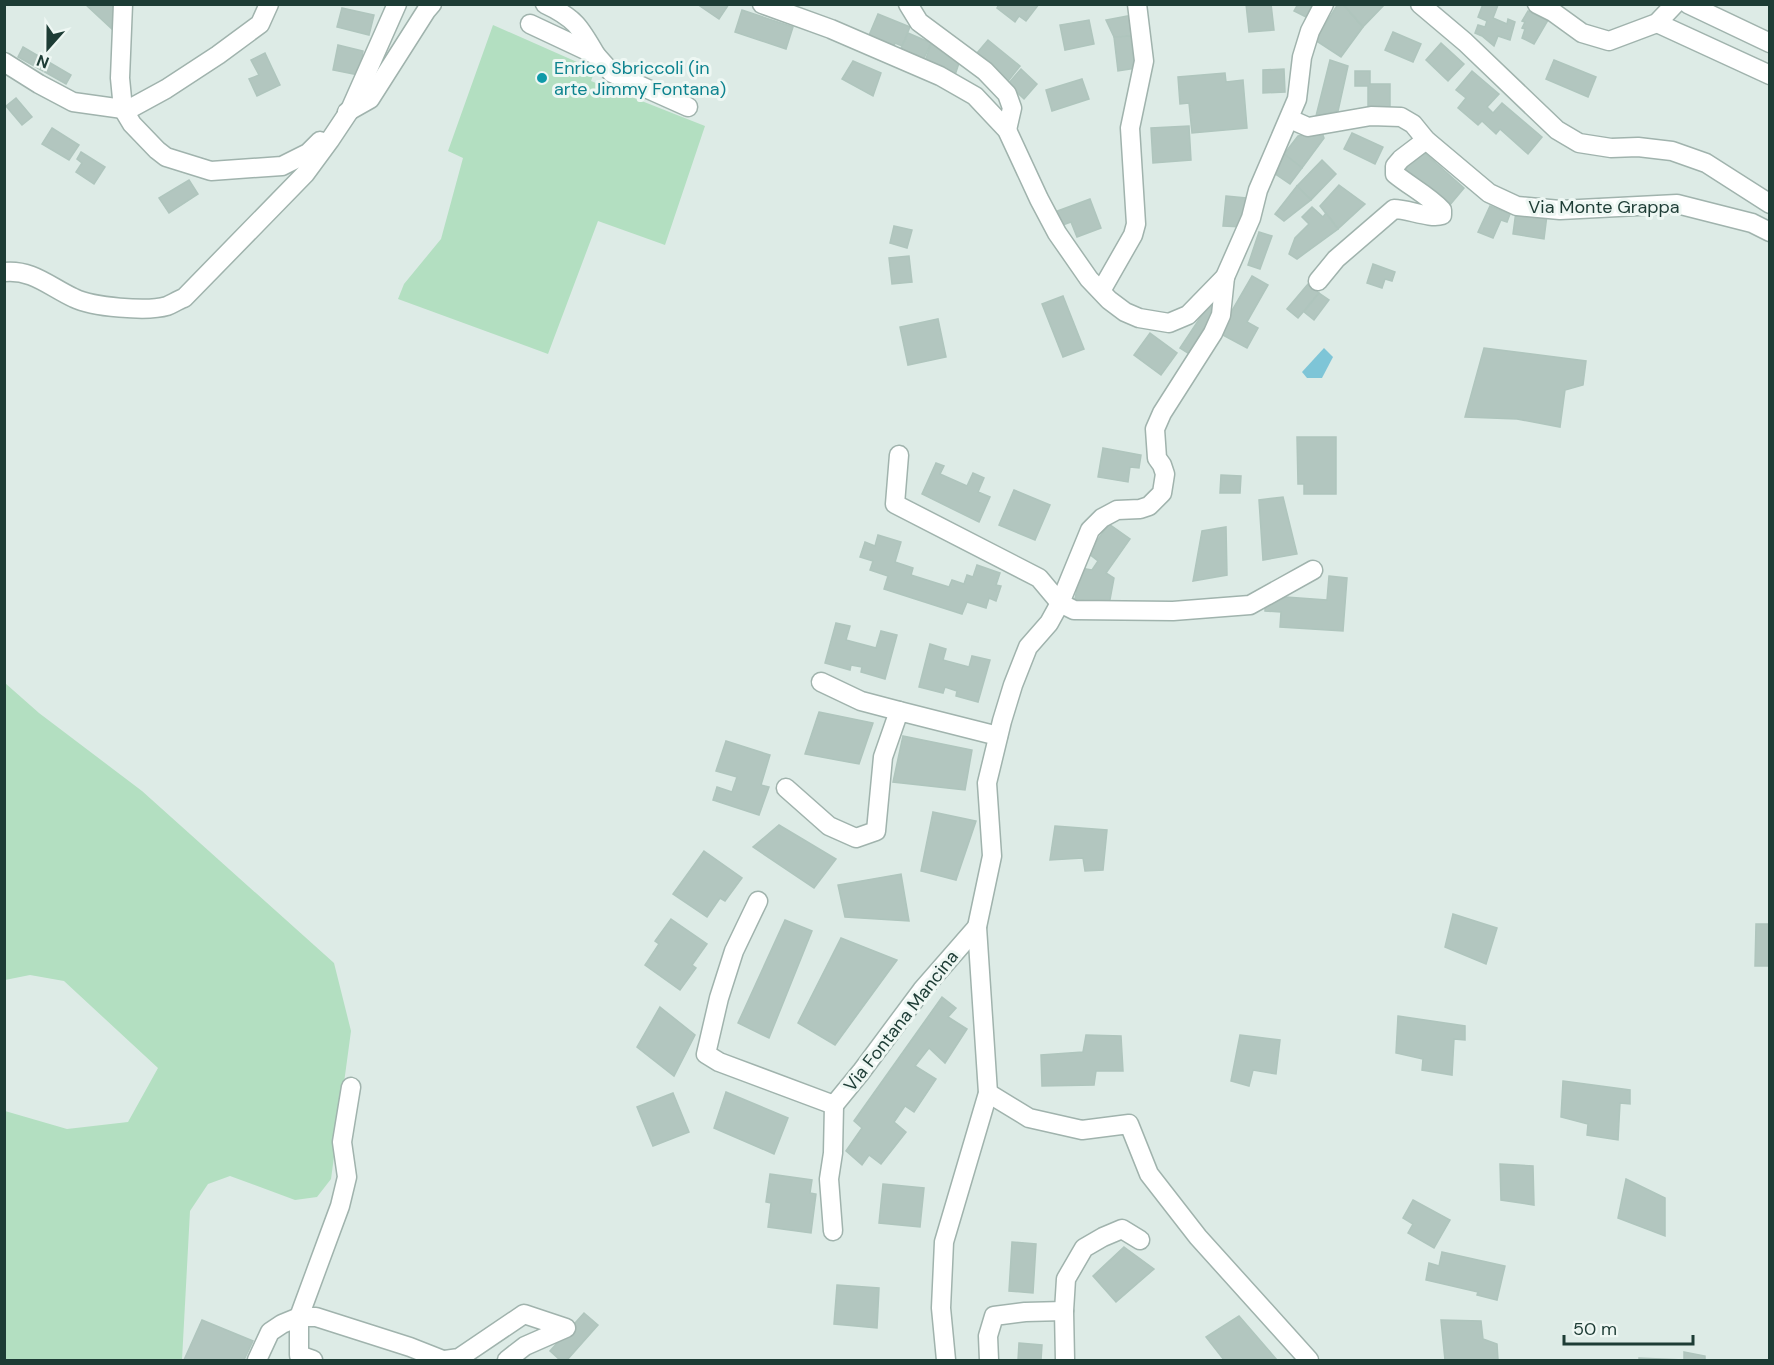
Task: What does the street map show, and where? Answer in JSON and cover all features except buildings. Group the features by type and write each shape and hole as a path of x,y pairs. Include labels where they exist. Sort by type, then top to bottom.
{"street":[{"path":"123,4 120,78 123,109 132,124 166,158 211,171 282,166 308,153 350,110 370,99 432,4"},
{"path":"4,62 73,102 123,109 133,108 218,55 260,24 269,4"},
{"path":"4,272 27,274 91,304 139,308 166,306 184,298 305,174 350,110 397,4"},
{"path":"545,4 566,14 581,29 596,55 612,73 688,106"},
{"path":"762,4 831,29 940,76 975,96 1007,130 1018,159 1057,233 1089,279 1125,312 1139,318 1169,323 1188,315 1225,277 1251,219 1258,190 1290,119 1297,99 1302,57 1310,31 1324,4"},
{"path":"908,4 919,22 985,71 1007,93 1012,108 1007,130"},
{"path":"1101,291 1137,224 1130,128 1144,61 1137,4"},
{"path":"1420,4 1465,42 1557,130 1579,143 1672,151 1706,163 1770,204"},
{"path":"1537,4 1553,12 1582,33 1610,41 1657,23 1675,4"},
{"path":"1688,4 1770,43"},
{"path":"1657,23 1770,75"},
{"path":"530,24 596,55"},
{"name":"Via Monte Grappa","path":"1290,119 1308,127 1371,116 1401,117 1413,124 1426,140 1489,193 1516,206 1560,210 1677,204 1752,223 1770,232"},
{"path":"1318,281 1336,259 1394,209 1442,215 1442,210 1433,200 1410,187 1395,174 1395,166 1401,159 1426,140"},
{"name":"Via Fontana Mancina","path":"946,1360 941,1308 944,1242 988,1093 977,927 992,856 987,783 998,736 1013,685 1028,647 1049,623 1060,603 1090,530 1102,518 1116,510 1140,509 1149,506 1162,493 1165,474 1157,458 1155,429 1162,413 1190,373 1213,333 1221,315 1225,277"},
{"path":"899,455 895,504 1039,578 1060,603 1074,610 1093,612 1173,611 1250,605 1313,570"},
{"path":"821,682 861,701 998,736"},
{"path":"786,788 829,826 856,838 876,831 883,757 899,711"},
{"name":"Via Fontana Mancina","path":"759,901 734,951 719,998 706,1054 719,1062 834,1105 921,990 977,927"},
{"path":"313,1360 299,1355 299,1317 340,1206 347,1177 342,1142 351,1087"},
{"path":"988,1093 1029,1118 1082,1130 1129,1124 1149,1174 1198,1237 1309,1360"},
{"path":"833,1231 829,1179 833,1153 834,1105"},
{"path":"1065,1360 1066,1279 1084,1248 1122,1229 1140,1240"},
{"path":"989,1360 988,1336 994,1316 1064,1311"},
{"path":"257,1360 270,1332 299,1317 316,1317 444,1360 459,1358 524,1314 566,1328 525,1346 507,1360"}],"green space":[{"path":"493,25 595,70 591,81 705,126 665,245 598,221 548,354 398,299 404,284 441,239 463,158 448,151"},
{"path":"5,683 39,713 142,791 334,963 351,1031 331,1179 317,1197 295,1200 230,1176 208,1184 190,1211 182,1360 5,1360 5,1111 67,1129 128,1122 158,1068 64,981 30,975 5,980"}],"water":[{"path":"1324,348 1333,357 1322,378 1307,378 1302,372"}],"place":[{"name":"Enrico Sbriccoli (in arte Jimmy Fontana)","path":"542,78"}]}
